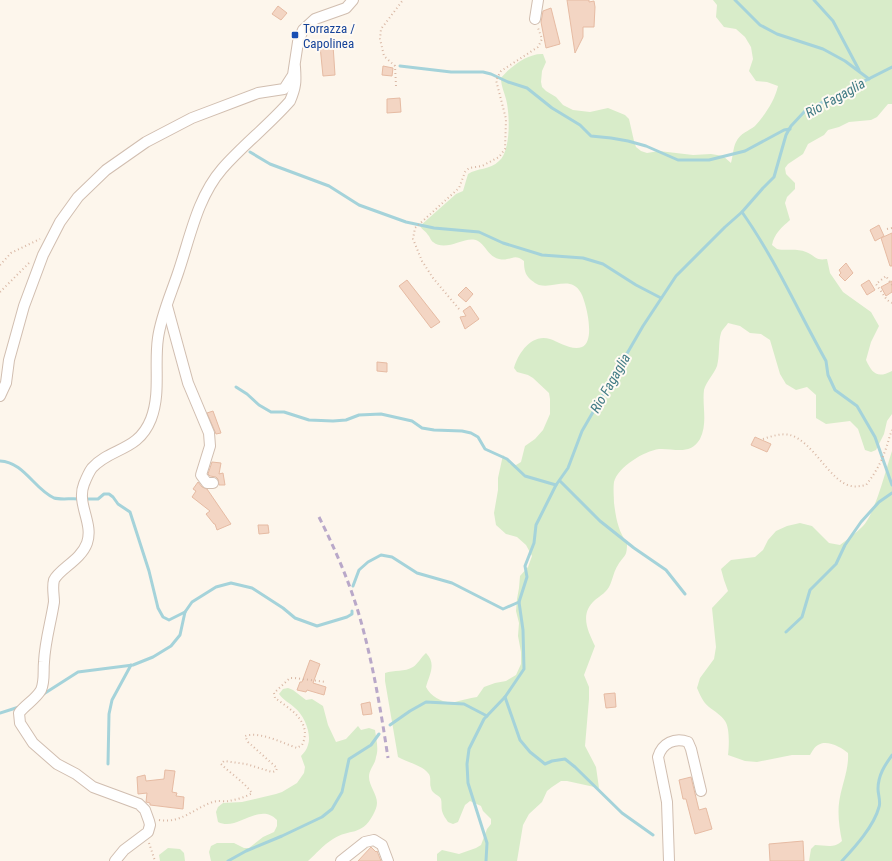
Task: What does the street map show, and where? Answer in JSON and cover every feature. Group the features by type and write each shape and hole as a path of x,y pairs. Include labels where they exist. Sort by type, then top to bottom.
{"street":[{"path":"0,396 6,383 9,360 24,306 43,255 60,222 78,197 106,170 146,142 200,115 258,93 284,89 293,75 298,42 303,30 315,20 346,8 353,0"},
{"path":"535,19 538,0"},
{"path":"115,861 124,850 146,834 150,825 142,806 93,787 76,774 57,764 33,743 20,723 18,718 19,713 36,698 43,684 43,662 54,600 54,582 57,576 77,558 86,544 89,530 81,500 83,486 91,469 104,459 133,444 139,439 151,420 156,402 158,338 167,304 195,218 206,191 221,170 290,101 296,84 294,67"},
{"path":"167,304 188,383 209,433 210,446 202,475 207,482 213,483"},
{"path":"669,861 668,802 658,757 665,745 674,741 682,740 688,742 702,791"},
{"path":"341,861 365,842 374,840 382,845 388,861"}],"path":[{"path":"396,86 395,66 384,56 380,34 385,23 403,0"},
{"path":"459,309 433,278 422,261 413,239 415,228 459,188 465,172 469,168 482,166 494,160 499,157 505,149 506,119 496,80 501,71 538,47 542,39 535,19"},
{"path":"887,229 892,228"},
{"path":"0,266 11,253 40,239"},
{"path":"0,292 30,261"},
{"path":"892,285 886,276 876,284 886,300 892,303"},
{"path":"763,439 775,435 791,435 801,441 813,452 840,480 849,486 855,487 866,485 874,475 885,452 892,430"},
{"path":"148,818 175,820 186,816 214,801 229,801 248,796 252,793 247,786 221,764 224,761 246,764 272,772 276,771 277,768 248,742 245,736 250,734 259,735 297,748 302,745 304,731 300,719 295,711 275,698 274,693 290,678 326,682"},
{"path":"146,834 155,861"}],"green space":[{"path":"713,0 892,0 892,104 888,104 877,117 871,120 849,122 828,130 824,135 808,144 803,154 788,164 785,168 786,174 795,183 795,189 787,197 785,203 790,220 776,234 772,245 777,249 803,251 818,259 827,259 830,273 843,292 871,312 879,326 871,342 866,360 870,368 876,373 882,374 892,371 892,414 887,421 884,434 876,450 871,452 865,450 858,429 850,421 826,424 816,418 816,395 807,387 796,390 786,384 780,374 770,340 761,334 750,333 740,326 728,323 721,333 717,366 704,390 704,427 700,439 691,448 681,450 659,449 639,456 626,465 616,476 614,482 614,503 616,514 619,529 627,543 627,551 617,567 609,587 590,605 586,617 586,623 595,646 584,675 589,687 585,746 596,767 599,788 561,781 547,791 542,802 529,814 523,825 517,861 437,861 437,854 442,850 459,854 481,845 487,829 491,824 491,819 483,811 481,806 470,801 465,805 458,822 453,824 448,822 442,811 441,799 434,793 430,786 430,776 428,773 422,768 398,757 385,681 385,673 410,669 415,666 426,653 432,665 426,687 434,697 447,702 455,702 477,697 484,687 506,681 516,675 521,664 521,652 518,636 519,623 516,611 520,576 528,567 532,556 526,545 517,537 506,534 496,525 494,513 498,490 498,478 503,455 510,464 516,465 521,462 525,446 535,439 543,430 550,414 550,399 549,393 533,378 517,372 514,368 522,351 537,339 550,339 574,348 582,347 586,343 588,337 589,321 581,293 572,285 562,284 545,286 536,284 527,276 524,261 520,258 514,257 503,260 496,258 490,254 481,243 473,239 450,245 438,245 432,241 420,226 456,194 463,191 468,174 492,166 503,156 508,141 509,123 506,99 501,78 509,69 525,58 537,54 543,54 546,62 542,71 541,82 542,87 546,91 556,97 563,105 573,110 590,112 608,108 625,115 629,119 636,147 641,151 647,153 659,151 693,155 711,154 723,156 731,163 736,142 742,134 755,126 762,117 772,102 778,86 767,82 756,81 749,71 753,59 751,47 745,37 736,29 724,27 716,17 717,5"},
{"path":"892,451 892,861 809,861 811,849 815,845 833,846 842,841 839,825 839,808 840,797 847,770 848,753 838,746 829,743 821,743 814,748 810,755 792,755 757,762 745,761 728,755 729,738 727,724 722,717 705,703 697,688 700,678 714,659 716,647 712,608 728,591 721,569 731,560 755,557 763,550 768,540 776,531 787,526 800,523 812,526 829,543 840,545 857,532 867,521 876,502"},
{"path":"288,688 306,700 312,699 323,706 328,725 336,742 346,739 358,726 361,730 369,728 375,730 377,754 369,777 370,784 377,800 373,815 369,822 360,829 333,839 308,861 211,861 209,852 211,846 217,843 234,843 244,848 249,848 263,837 274,832 277,826 277,820 270,815 263,814 233,823 226,824 218,822 216,812 218,807 223,803 242,802 282,792 297,783 304,773 305,767 301,756 308,745 308,730 298,711 279,694 283,689"},
{"path":"168,848 180,849 184,853 185,861 160,861 159,855"}],"building":[{"path":"567,0 594,1 595,7 594,27 583,27 583,37 575,53"},
{"path":"278,6 287,13 281,20 272,14"},
{"path":"551,8 560,44 546,48 541,22 543,11"},
{"path":"333,45 335,75 323,76 320,46"},
{"path":"383,66 393,68 392,76 382,75"},
{"path":"400,98 401,112 387,113 387,99"},
{"path":"879,225 884,236 875,241 870,230"},
{"path":"892,233 892,266 890,266 881,238"},
{"path":"846,263 853,273 845,281 839,275 841,273 839,270"},
{"path":"407,280 440,322 431,328 399,286"},
{"path":"869,280 875,290 867,295 861,285"},
{"path":"892,281 892,292 886,296 881,287"},
{"path":"466,287 473,294 466,302 458,295"},
{"path":"470,306 479,319 465,329 460,317 466,316 463,311"},
{"path":"377,362 387,363 387,372 377,371"},
{"path":"213,411 221,433 216,434 207,413"},
{"path":"755,437 771,444 767,452 751,445"},
{"path":"212,462 221,463 219,474 223,473 225,485 219,485 216,477 208,474"},
{"path":"198,482 202,487 207,489 231,524 217,530 215,524 206,514 210,511 192,497 196,491 193,489"},
{"path":"258,525 268,525 269,533 259,534"},
{"path":"310,660 320,664 313,683 326,687 324,695 307,690 306,692 297,690 300,682 302,682"},
{"path":"615,693 616,707 606,708 604,694"},
{"path":"370,702 372,714 363,715 361,704"},
{"path":"165,770 175,771 172,792 177,793 176,796 184,797 183,809 150,805 150,803 146,802 147,793 138,794 137,777 145,775 146,781 164,779"},
{"path":"691,777 699,810 706,808 712,829 695,834 686,799 683,799 679,780"},
{"path":"803,841 804,861 770,861 769,844"},
{"path":"371,847 376,852 377,851 381,861 358,861"}],"waterway":[{"path":"735,0 760,25 777,34 823,49 845,61 869,79"},
{"path":"814,0 833,21 859,70"},
{"path":"400,66 451,72 483,72 491,74 508,82 527,88 552,108 580,125 591,136 628,141 646,146 678,160 709,160 745,151 784,130 790,129"},
{"name":"Rio Fagaglia","path":"353,586 359,570 368,562 381,555 392,557 417,573 452,583 503,609 519,602 527,577 525,566 534,543 536,525 556,485 568,468 582,431 643,326 676,276 742,212 774,177 786,135 791,126 805,111 892,67"},
{"path":"250,152 270,164 329,186 359,205 406,222 434,228 479,232 503,243 542,255 583,258 603,264 636,285 661,298"},
{"path":"742,212 776,267 826,361 828,375 835,390 857,406 875,437 892,485"},
{"path":"236,387 247,394 259,405 271,412 284,412 309,420 346,420 359,415 381,414 412,421 422,428 471,433 478,437 485,449 507,459 525,476 556,485"},
{"path":"0,461 16,466 40,489 54,498 79,499"},
{"path":"560,481 600,521 634,548 666,570 685,594"},
{"path":"786,632 802,617 810,590 836,564 845,545 861,522 879,502 892,493"},
{"path":"85,499 98,499 104,494 109,494 118,504 130,512 149,571 158,608 163,617 169,620 185,612"},
{"path":"42,695 78,672 133,665 153,657 171,646 180,635 185,612 192,602 216,587 231,583 252,588 283,608 295,618 317,626 347,617 352,614 352,611"},
{"path":"486,861 487,843 468,783 467,764 469,749 484,719 505,697 524,669 523,630 519,602"},
{"path":"108,764 109,714 112,700 131,665"},
{"path":"505,697 520,740 530,752 545,764 552,761 565,759 622,813 653,835"},
{"path":"390,725 426,702 464,704 487,716"},
{"path":"0,713 19,707"},
{"path":"228,861 246,851 322,817 332,809 342,792 349,759 371,745 379,734"},
{"path":"842,861 864,836 877,814 880,805 878,789 879,779 884,766 892,755"}],"railway":[{"path":"319,517 342,566 360,618 369,653 388,758"}],"place":[{"name":"Torrazza / Capolinea","path":"295,35"}]}
